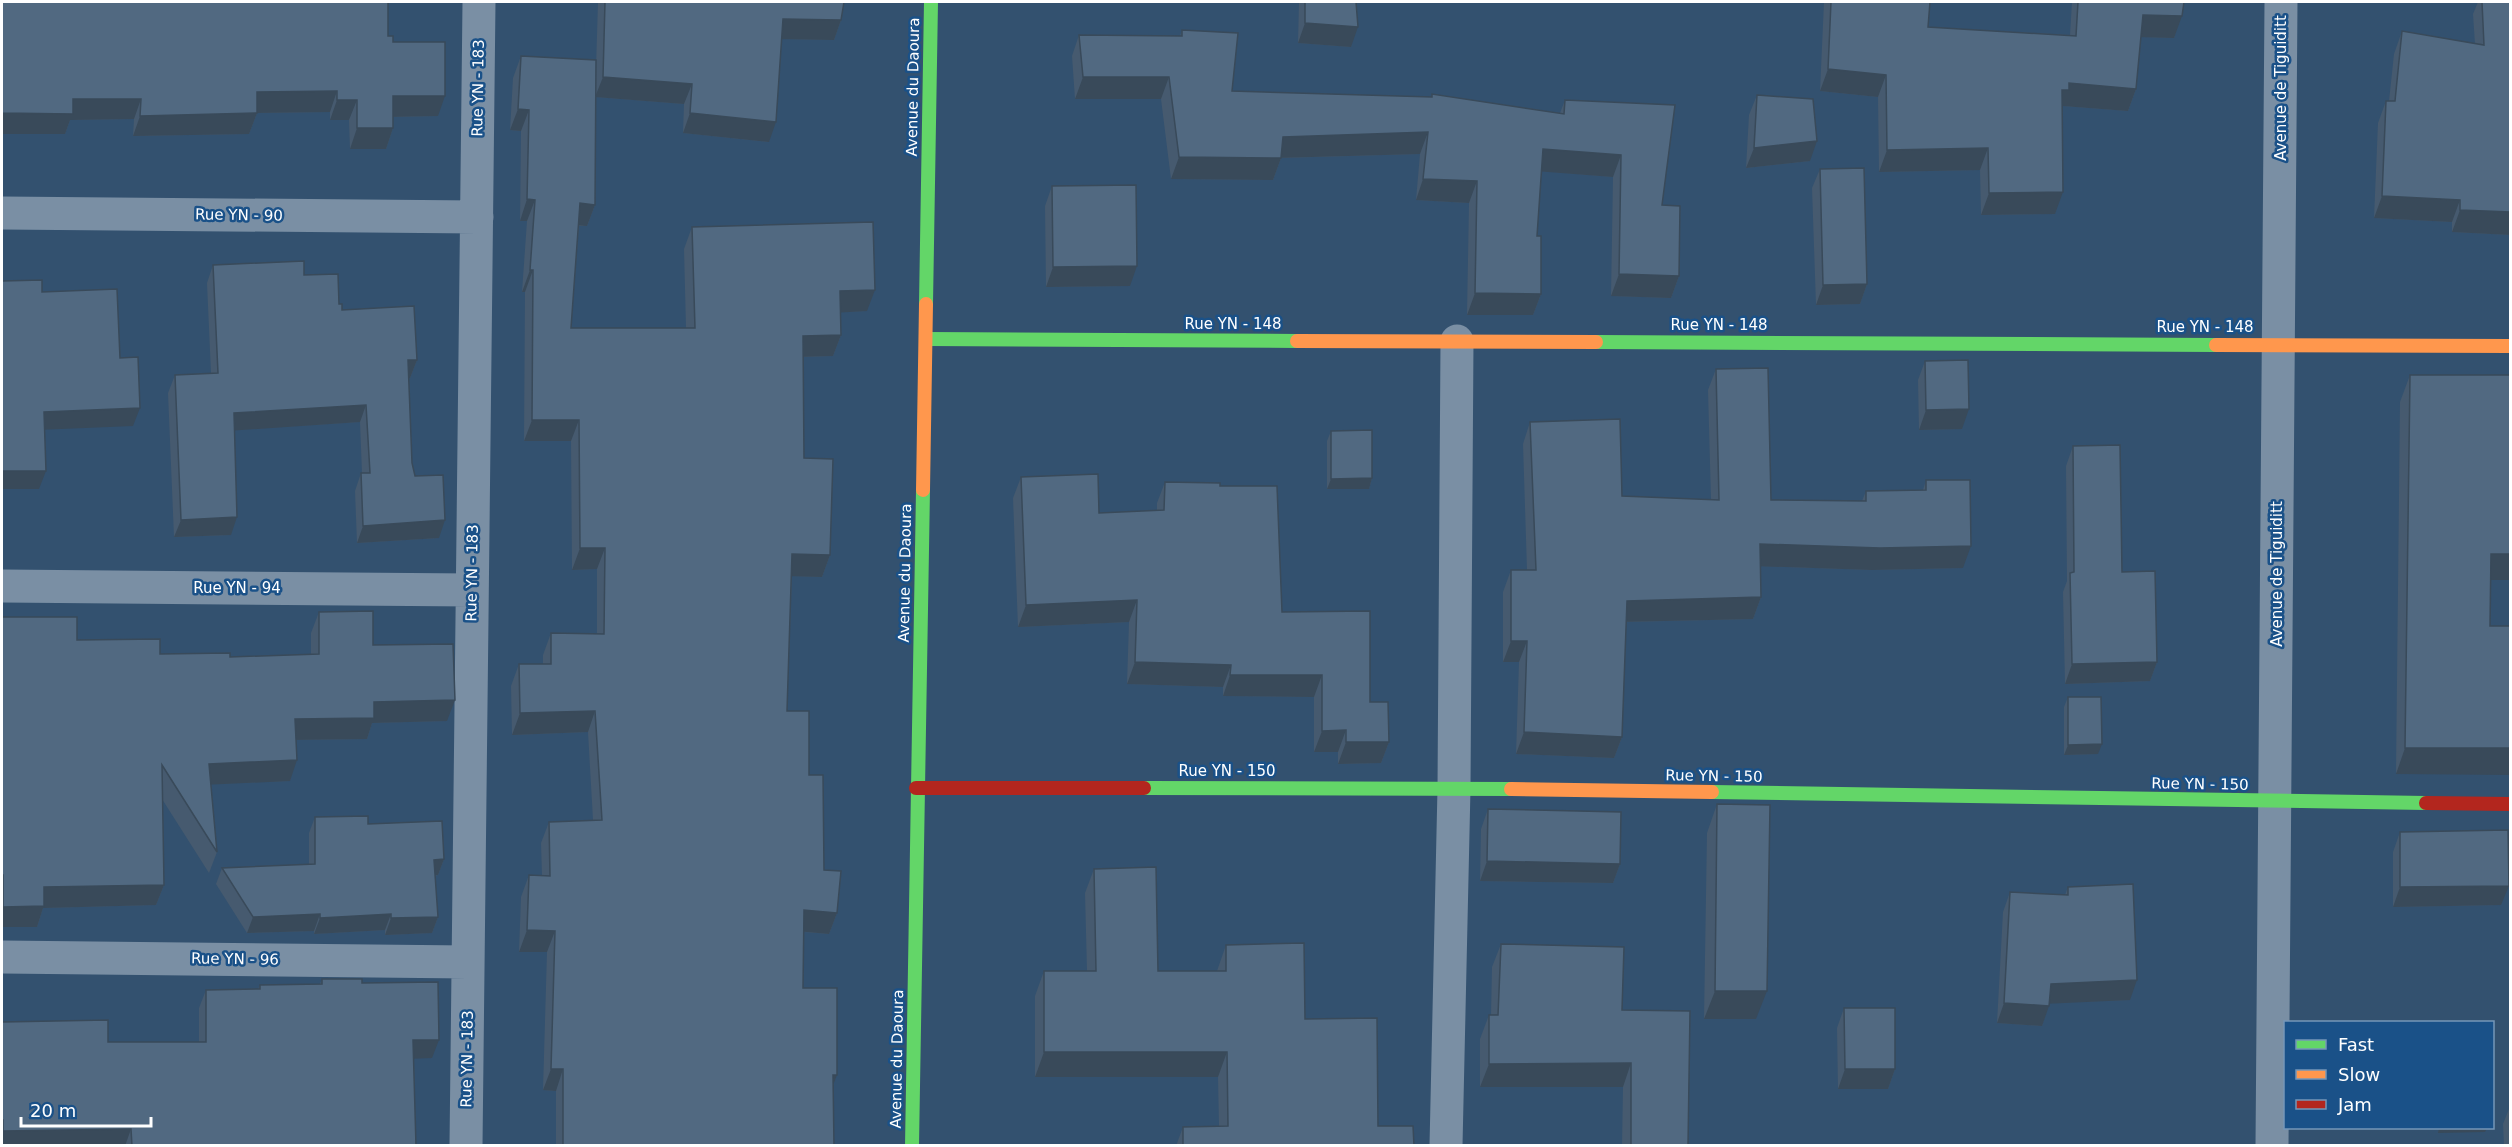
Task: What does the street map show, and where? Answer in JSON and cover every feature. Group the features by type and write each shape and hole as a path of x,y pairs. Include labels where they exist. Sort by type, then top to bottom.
{"street":[{"name":"Rue YN - 183","path":"466,1146 479,2"},
{"name":"Avenue du Daoura","path":"912,1146 916,788 927,339 931,2"},
{"name":"Avenue de Tiguiditt","path":"2272,1146 2282,2"},
{"name":"Rue YN - 90","path":"2,213 477,217"},
{"name":"Rue YN - 148","path":"927,339 2278,343 2511,346"},
{"path":"1446,1146 1454,788 1457,341"},
{"name":"Rue YN - 94","path":"2,586 472,590"},
{"name":"Rue YN - 150","path":"916,788 1454,788 2511,804"},
{"name":"Rue YN - 96","path":"2,957 468,962"}],"building":[{"path":"2,2 388,2 388,36 393,36 393,42 445,42 445,96 393,96 393,128 357,128 357,100 337,100 337,91 257,92 257,113 140,116 141,99 73,99 73,114 2,113"},
{"path":"605,2 844,2 841,20 783,19 776,122 690,113 692,84 603,77"},
{"path":"1305,2 1356,2 1358,27 1305,23"},
{"path":"1831,2 1930,2 1928,27 2076,36 2078,2 2184,2 2182,16 2143,15 2136,89 2069,83 2069,90 2062,90 2063,192 1989,193 1988,148 1887,150 1886,75 1828,69"},
{"path":"2482,2 2511,2 2511,212 2460,210 2460,200 2382,196 2386,101 2395,101 2402,31 2484,45"},
{"path":"1182,30 1238,33 1232,91 1432,97 1432,94 1564,114 1565,100 1675,105 1662,205 1680,206 1679,276 1619,274 1621,155 1543,149 1537,236 1541,236 1541,294 1475,293 1477,181 1423,179 1428,132 1283,137 1281,158 1179,157 1169,77 1083,77 1079,35 1182,36"},
{"path":"521,56 596,60 595,205 580,203 571,328 695,328 692,227 873,222 875,290 840,291 841,335 803,336 804,458 833,459 830,555 792,554 787,711 809,711 809,775 823,775 824,870 841,871 837,913 804,910 803,988 837,988 837,1075 833,1075 834,1146 563,1146 563,1069 551,1069 555,931 527,930 529,875 550,876 549,822 602,820 595,711 520,713 519,664 551,664 551,633 604,634 605,548 580,548 579,420 532,420 533,270 530,270 535,200 527,199 529,110 518,109"},
{"path":"1757,95 1813,99 1817,141 1754,148"},
{"path":"1864,168 1867,284 1823,285 1820,169"},
{"path":"1136,185 1137,266 1053,267 1052,186"},
{"path":"304,261 304,275 338,274 339,304 342,304 342,310 414,306 417,360 408,360 412,463 415,476 443,475 445,520 363,526 361,473 370,473 366,405 234,413 237,517 181,520 175,375 218,373 213,265"},
{"path":"42,280 42,292 117,289 120,358 138,357 140,408 44,412 46,471 2,471 2,281"},
{"path":"1968,360 1969,409 1926,410 1925,361"},
{"path":"1768,368 1771,500 1866,501 1866,491 1926,490 1926,480 1970,480 1971,546 1880,548 1760,544 1761,597 1627,601 1622,737 1524,732 1527,641 1511,641 1511,570 1536,570 1530,422 1620,419 1622,496 1719,500 1716,369"},
{"path":"2410,375 2511,375 2511,554 2491,554 2490,626 2511,626 2511,748 2405,748"},
{"path":"1372,430 1372,478 1331,479 1331,431"},
{"path":"2120,445 2122,572 2155,571 2157,662 2072,664 2070,573 2074,572 2073,446"},
{"path":"1098,474 1099,513 1164,510 1165,482 1220,483 1220,486 1277,486 1282,612 1370,611 1370,702 1388,702 1389,742 1346,742 1346,730 1322,731 1322,675 1230,675 1231,665 1135,662 1137,600 1026,605 1021,477"},
{"path":"373,611 373,645 453,644 455,700 374,702 374,718 295,719 297,760 209,764 217,852 162,765 164,885 44,887 44,906 3,907 2,617 77,617 77,640 160,639 160,654 230,653 230,657 319,654 319,612"},
{"path":"2068,697 2101,697 2102,744 2068,745"},
{"path":"1717,804 1770,805 1767,991 1715,991"},
{"path":"1488,809 1621,812 1620,864 1487,861"},
{"path":"368,816 368,824 442,821 444,859 434,860 438,917 391,918 391,914 320,918 320,914 253,917 222,868 315,864 315,817"},
{"path":"2508,830 2509,886 2400,887 2400,832"},
{"path":"1156,867 1158,971 1226,971 1226,945 1304,943 1305,1019 1377,1018 1378,1126 1413,1126 1414,1146 1183,1146 1183,1127 1228,1126 1227,1052 1044,1052 1044,971 1096,971 1094,869"},
{"path":"2133,884 2137,980 2051,984 2049,1006 2004,1003 2010,892 2068,895 2068,887"},
{"path":"1501,944 1624,947 1622,1010 1690,1011 1688,1146 1631,1146 1631,1063 1489,1064 1489,1015 1498,1015"},
{"path":"322,979 362,979 362,983 438,982 439,1040 413,1040 416,1146 132,1146 131,1129 3,1131 2,1022 108,1020 108,1042 206,1042 206,990 260,989 260,985 322,984"},
{"path":"1844,1008 1895,1008 1895,1069 1845,1069"}],"traffic: fast":[{"path":"926,304 931,2"},
{"path":"927,339 1297,341"},
{"path":"1596,342 2216,345"},
{"path":"912,1146 923,490"},
{"path":"1144,788 1511,789"},
{"path":"1712,792 2426,803"}],"traffic: slow":[{"path":"923,490 926,304"},
{"path":"1297,341 1596,342"},
{"path":"2216,345 2510,346"},
{"path":"1511,789 1712,792"}],"traffic: jam":[{"path":"916,788 1144,788"},
{"path":"2426,803 2510,804"}]}
